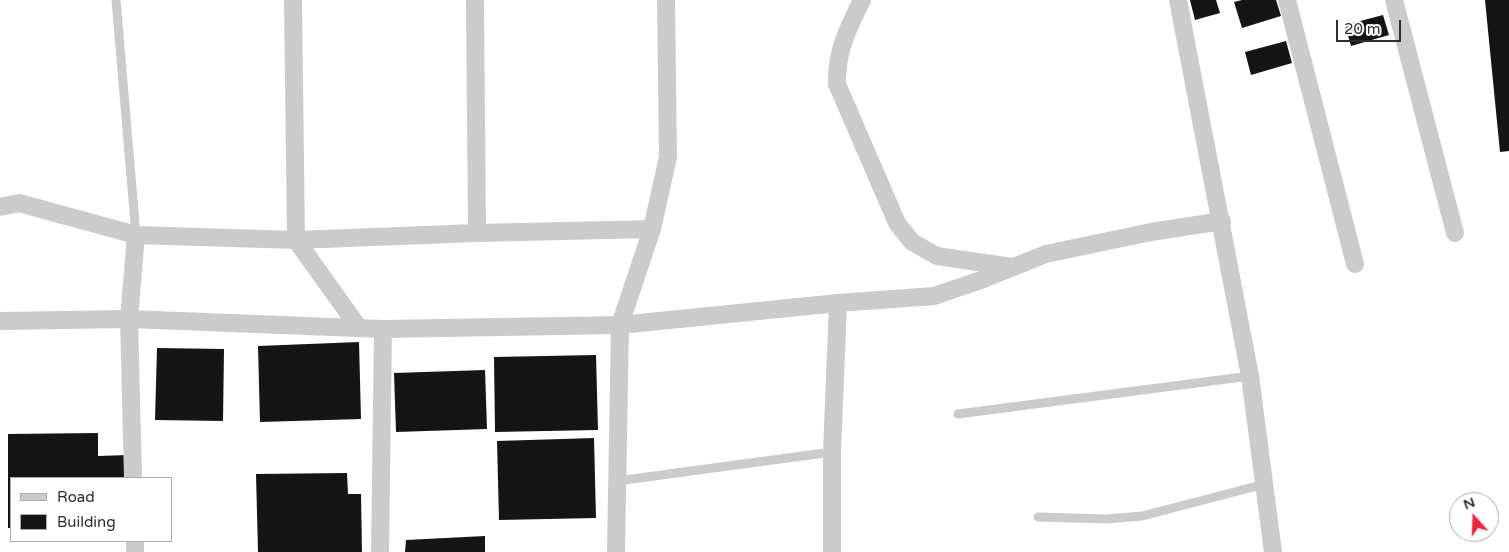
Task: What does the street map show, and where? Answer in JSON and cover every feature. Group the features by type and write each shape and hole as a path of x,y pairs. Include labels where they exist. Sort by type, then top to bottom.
{"street":[{"path":"293,0 296,240 359,328"},
{"path":"475,0 477,233"},
{"path":"616,552 620,325 652,229 668,157 666,0"},
{"path":"862,0 843,39 836,64 837,84 897,223 912,242 937,256 1013,267"},
{"path":"1178,0 1250,376 1273,552"},
{"path":"1287,0 1355,264"},
{"path":"1394,0 1455,233"},
{"path":"0,207 19,203 136,235 296,240 652,229"},
{"path":"0,321 129,319 383,330 620,325 838,303 934,296 1046,254 1151,232 1222,222"},
{"path":"133,477 129,319 136,235"},
{"path":"832,552 832,452 838,303"},
{"path":"380,552 383,330"}],"lane":[{"path":"116,0 136,235"},
{"path":"958,414 1250,376"},
{"path":"617,481 832,452"},
{"path":"1038,517 1107,519 1142,516 1265,484"}],"building":[{"path":"1190,0 1216,0 1220,13 1195,20"},
{"path":"1242,0 1276,0 1281,16 1242,28 1234,2"},
{"path":"1485,0 1509,0 1509,151 1500,152"},
{"path":"1383,15 1389,35 1351,46 1345,25"},
{"path":"1286,41 1292,63 1251,75 1245,52"},
{"path":"359,342 361,419 260,422 258,346"},
{"path":"157,348 224,349 223,421 155,420"},
{"path":"596,355 598,430 495,432 494,357"},
{"path":"485,370 487,429 396,432 394,373"},
{"path":"98,433 98,456 128,455 128,477 10,477 10,528 8,528 8,434"},
{"path":"594,438 596,518 499,520 497,441"},
{"path":"347,473 348,494 361,494 362,552 258,552 256,474"},
{"path":"485,536 485,552 405,552 406,540"}]}
